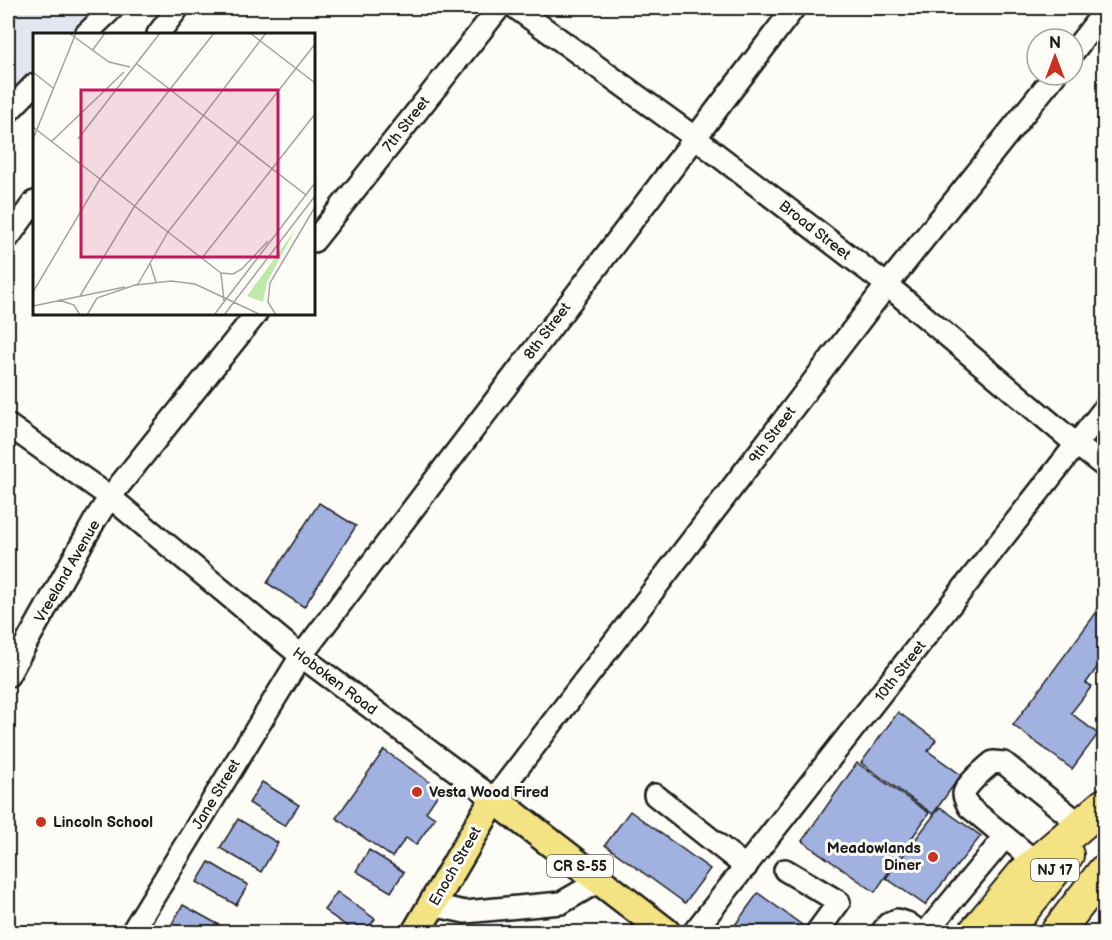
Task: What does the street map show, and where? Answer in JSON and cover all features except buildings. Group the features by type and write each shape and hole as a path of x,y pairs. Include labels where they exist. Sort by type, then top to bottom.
{"highway":[{"path":"975,933 1023,874 1097,812"},
{"name":"NJ 17","path":"1005,933 1097,812"},
{"name":"NJ 17","path":"1057,933 1104,871"}],"main road":[{"name":"Hoboken Road","path":"494,799 666,933"},
{"name":"Enoch Street","path":"416,933 494,799"}],"street":[{"path":"87,33 113,8"},
{"path":"159,33 178,8"},
{"name":"7th Street","path":"315,240 499,8"},
{"name":"Broad Street","path":"516,8 694,137 887,285 1104,466"},
{"name":"8th Street","path":"301,656 794,8"},
{"path":"1085,37 1104,12"},
{"path":"8,112 33,86"},
{"name":"9th Street","path":"494,799 887,285 1045,87"},
{"path":"8,238 33,203"},
{"path":"110,498 255,315"},
{"name":"10th Street","path":"694,933 1104,409"},
{"name":"Hoboken Road","path":"8,424 110,498 301,656 494,799"},
{"name":"Vreeland Avenue","path":"8,676 95,520 110,498"},
{"name":"Jane Street","path":"132,933 301,656"},
{"path":"1037,863 969,807 963,795 964,790 993,762 1004,763 1097,812"},
{"path":"655,795 746,867"},
{"path":"926,933 1005,837"},
{"path":"786,870 839,902 817,933"},
{"path":"432,905 465,912 561,903 599,881"},
{"path":"882,933 888,924 897,920 908,923 920,933"}],"shaded area":[{"path":"8,8 112,8 88,33 33,33 33,93 8,122"}],"place":[{"name":"Vesta Wood Fired","path":"417,792"},
{"name":"Lincoln School","path":"41,822"},
{"name":"Meadowlands Diner","path":"933,857"}]}
